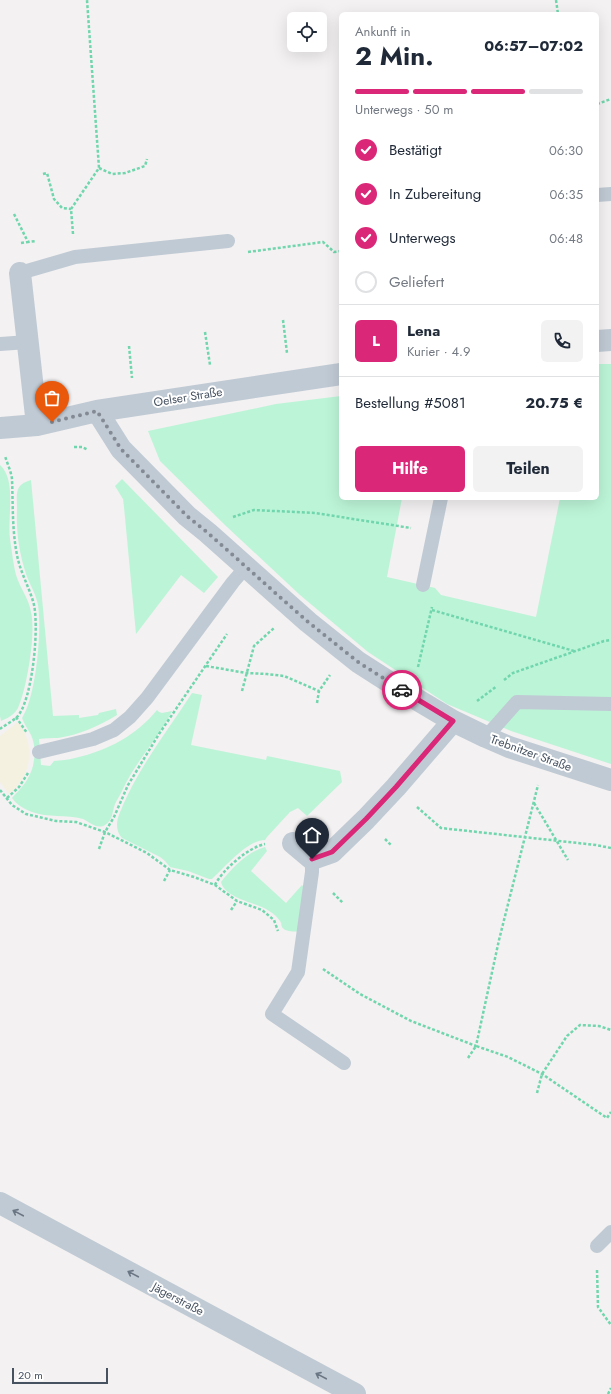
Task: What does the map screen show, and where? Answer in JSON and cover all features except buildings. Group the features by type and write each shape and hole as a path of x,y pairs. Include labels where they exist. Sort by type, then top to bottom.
{"street":[{"path":"20,273 37,425"},
{"path":"599,340 611,340"},
{"name":"Oelser Straße","path":"0,428 37,425 97,411 339,374"},
{"name":"Trebnitzer Straße","path":"97,411 121,449 187,516 308,622 358,662 453,721 486,737 509,747 611,780"},
{"path":"293,843 312,859 332,852 396,787 453,721"},
{"name":"Jägerstraße","path":"0,1204 356,1394"}],"lane":[{"path":"599,196 611,194"},
{"path":"20,273 75,256 228,240"},
{"path":"0,344 28,342"},
{"path":"423,585 441,500"},
{"path":"39,752 93,739 114,730 130,717 147,698 233,582 246,567"},
{"path":"486,737 517,702 611,704"},
{"path":"312,859 312,872 298,972 272,1014 344,1063"},
{"path":"597,1246 611,1232"}],"path":[{"path":"75,256 71,210 100,168 87,0"},
{"path":"556,0 558,12"},
{"path":"599,103 611,99"},
{"path":"100,168 112,174 125,173 145,166 146,159"},
{"path":"43,174 47,173 54,199 62,208 71,210"},
{"path":"14,214 28,242 43,241"},
{"path":"228,240 238,254 323,242 334,252 339,251"},
{"path":"283,320 291,381"},
{"path":"205,332 214,393"},
{"path":"0,729 17,717 23,705 29,686 35,641 35,617 33,602 16,554 12,478 5,455"},
{"path":"208,533 229,518 254,510 315,513 416,529 435,527"},
{"path":"432,610 574,651"},
{"path":"242,691 254,646 276,625"},
{"path":"99,849 105,832 114,817 128,785 159,734 230,629"},
{"path":"453,721 513,673 574,651 611,640"},
{"path":"206,666 246,674 284,676 319,690"},
{"path":"317,703 319,690 334,670"},
{"path":"468,1058 476,1046 499,940 539,780"},
{"path":"396,787 441,828 596,845 611,848"},
{"path":"0,790 12,805 26,814 56,821 76,822 105,832 147,853 170,870 194,876 215,886 237,901 262,910 274,920 278,931 303,935"},
{"path":"534,803 568,860"},
{"path":"215,886 218,880 231,866 256,846 264,844 293,843"},
{"path":"164,881 170,870"},
{"path":"231,910 237,901"},
{"path":"301,950 318,966 360,994 411,1021 508,1057 542,1074 611,1120"},
{"path":"537,1093 542,1074 567,1036 580,1025 599,1026 611,1030"},
{"path":"608,1118 611,1112"},
{"path":"597,1246 598,1307 611,1326"},
{"path":"608,1394 611,1388"}],"green space":[{"path":"599,364 611,364 611,764 511,731 447,704 368,652 300,595 226,526 160,461 148,431 276,404 339,396 339,500 402,500 387,577 435,588 441,595 536,617 560,500 599,500"},
{"path":"0,465 5,472 10,489 9,530 14,566 16,575 30,607 32,621 30,660 25,688 15,713 1,721 0,716"},
{"path":"122,479 218,577 204,593 181,575 136,634 123,499 115,486"},
{"path":"31,480 53,716 79,715 79,718 98,715 99,713 116,709 117,715 103,723 74,735 39,739 41,765 50,766 54,761 72,759 98,751 131,734 157,710 162,713 172,711 127,780 115,804 110,821 99,827 83,819 44,815 26,810 12,798 28,778 34,763 35,751 33,740 22,718 31,695 37,663 39,616 37,601 26,574 18,542 17,517 17,498 19,487"},
{"path":"192,693 202,695 191,745 266,760 267,756 340,771 342,782 307,816 298,808 290,812 265,840 251,844 244,849 212,879 170,867 160,857 122,838 117,827 123,805 138,775"},
{"path":"265,847 267,851 251,871 286,903 302,885 304,888 300,931 288,931 283,929 279,919 276,916 260,906 234,896 228,892 221,882 235,866 246,857 258,849"}],"sand":[{"path":"18,722 24,731 27,740 29,760 23,778 17,787 9,794 0,782 0,736"}],"way so far":[{"path":"52,422 97,411 121,449 187,516 308,622 358,662 402,690"}],"route":[{"path":"312,859 332,852 366,819 453,721 402,690"}]}
